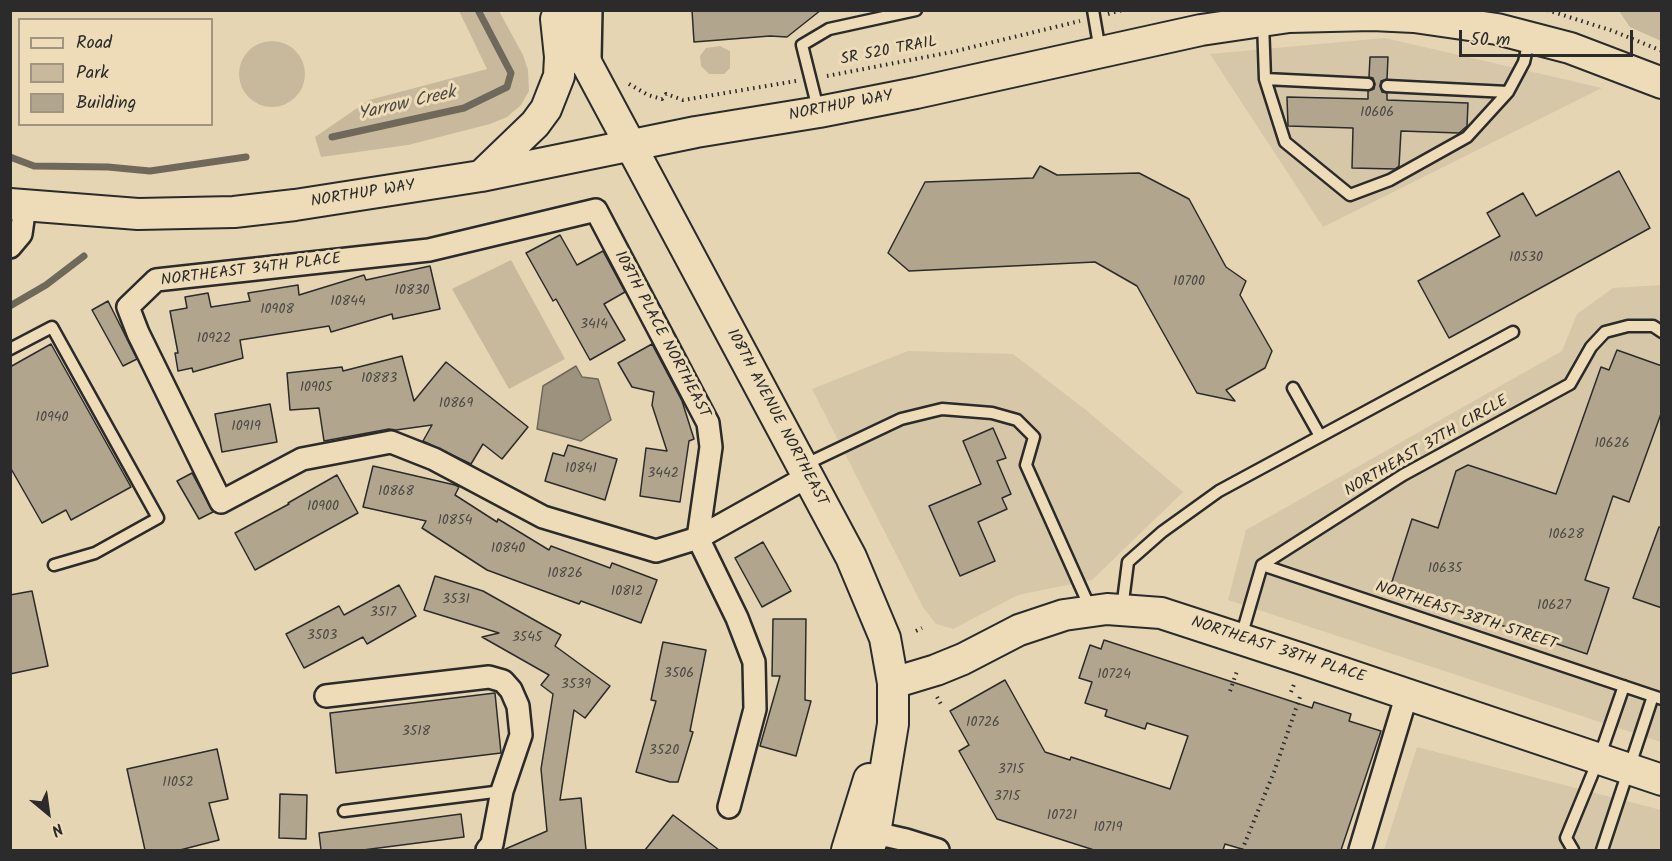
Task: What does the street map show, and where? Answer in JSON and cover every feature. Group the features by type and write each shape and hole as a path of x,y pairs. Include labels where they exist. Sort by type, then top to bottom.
{"highway":[{"path":"584,59 585,10"}],"main road":[{"name":"108TH AVENUE NORTHEAST","path":"557,10 851,557 885,638 893,683 893,724 871,842"},
{"path":"481,176 535,124 554,93 561,57 557,10"},
{"name":"NORTHUP WAY","path":"18,205 138,214 234,212 295,205 481,176 696,132 819,112 1201,30 1263,20 1330,15 1414,17 1456,22 1530,37 1602,59 1662,83"},
{"name":"NORTHEAST 38TH PLACE","path":"893,683 963,659 1019,630 1043,621 1091,610 1122,609 1161,613 1662,780"},
{"path":"847,850 860,804 893,724"}],"street":[{"path":"10,247 21,234 18,205"},
{"name":"NORTHEAST 34TH PLACE","path":"596,210 429,250 156,280 128,308 221,502 302,459 391,442 434,459 543,517 656,551 698,538"},
{"name":"108TH PLACE NORTHEAST","path":"596,210 708,423 711,447 698,538"},
{"path":"729,807 755,710 754,662 737,618 698,538 805,471"},
{"path":"326,696 489,677 503,681 511,690 518,706 521,735 502,790 492,844 487,850"},
{"path":"1360,850 1407,694"},
{"path":"871,842 906,840 938,850"}],"lane":[{"path":"819,112 802,45 829,29 916,10"},
{"path":"1094,14 1100,51"},
{"path":"1263,20 1265,79 1285,141 1350,195 1390,180 1467,137 1508,92 1524,62 1530,37"},
{"path":"1265,79 1368,84"},
{"path":"1387,86 1508,92"},
{"name":"NORTHEAST 37TH CIRCLE","path":"1262,565 1403,475 1570,384 1591,347 1605,332 1628,326 1653,326 1662,332"},
{"path":"10,349 52,327 158,518 95,553 54,566"},
{"path":"1122,609 1128,562 1162,532 1219,491 1513,332"},
{"path":"1293,388 1320,436"},
{"path":"805,471 901,419 942,409 992,412 1017,420 1034,438 1026,465 1091,610"},
{"path":"1241,638 1262,565"},
{"name":"NORTHEAST 38TH STREET","path":"1262,565 1657,697"},
{"path":"1573,850 1566,838 1599,758 1624,686"},
{"path":"1602,850 1629,769 1657,697"},
{"path":"344,811 502,790"}],"path":[{"name":"SR 520 TRAIL","path":"662,99 666,94 683,100 952,52 1094,14 1122,10"},
{"path":"1547,10 1613,31 1662,51"},
{"path":"916,631 922,628"},
{"path":"1230,691 1236,671"},
{"path":"1242,850 1274,772 1301,694"},
{"path":"937,697 942,706"}],"shaded area":[{"path":"1385,38 1602,88 1323,227 1210,54"},
{"path":"1661,285 1661,742 1228,600 1246,530 1562,351 1577,314 1613,288"},
{"path":"908,351 1013,354 1086,410 1183,492 1092,580 1018,595 953,629 936,624 923,607 812,389"},
{"path":"576,366 582,377 598,379 611,420 581,441 537,429 543,386"},
{"path":"1417,747 1661,810 1661,850 1384,850"}],"green space":[{"path":"459,11 499,11 523,55 528,70 529,91 521,105 507,117 490,124 408,145 321,157 315,137 369,100 487,69"},
{"path":"1619,11 1661,11 1661,41 1630,27"},
{"path":"266,41 278,41 290,46 300,56 305,74 303,87 290,102 278,107 266,107 254,102 244,92 239,80 239,68 244,56 254,46"},
{"path":"720,46 730,51 730,68 724,74 709,74 701,66 700,56 706,48"},
{"path":"511,260 565,359 509,389 452,289"}],"building":[{"path":"692,10 821,10 787,37 770,36 694,42"},
{"path":"1370,57 1388,57 1387,79 1381,81 1380,86 1382,92 1387,93 1387,100 1468,103 1467,126 1459,133 1401,131 1399,166 1395,169 1352,168 1353,128 1288,126 1287,97 1368,99 1368,91 1374,89 1375,84 1373,78 1369,77"},
{"path":"1040,166 1057,175 1139,173 1189,199 1226,267 1246,281 1240,295 1272,351 1265,368 1226,390 1235,401 1197,393 1137,286 1095,262 909,271 888,253 925,182 1033,178"},
{"path":"1619,171 1650,228 1449,338 1418,281 1500,236 1487,213 1523,193 1536,216"},
{"path":"560,235 577,265 603,251 625,292 604,304 625,340 590,360 556,299 553,301 526,253"},
{"path":"430,266 440,309 393,319 392,314 331,332 329,326 240,340 243,358 193,372 192,368 178,371 175,353 178,353 170,311 187,308 185,297 208,293 211,307 250,301 248,293 298,285 299,295 364,275 366,280"},
{"path":"108,301 137,359 123,366 92,310"},
{"path":"51,344 131,487 71,520 66,510 42,523 10,467 10,367"},
{"path":"652,344 682,401 694,439 689,441 680,502 640,496 646,448 667,451 652,405 654,392 632,387 618,363"},
{"path":"1617,350 1662,366 1662,411 1629,502 1613,496 1585,580 1609,588 1587,654 1390,588 1412,519 1438,528 1456,471 1468,465 1556,494 1601,367 1609,370"},
{"path":"402,356 414,401 446,362 528,427 502,459 483,444 471,464 423,441 432,425 389,429 324,441 319,408 290,410 287,373 342,367 343,371"},
{"path":"270,404 277,442 222,452 215,414"},
{"path":"993,428 1006,458 997,461 1011,494 1002,498 1007,509 978,522 995,561 960,576 929,506 981,484 963,441"},
{"path":"568,445 617,459 605,500 545,481 553,453 564,456"},
{"path":"373,466 455,485 459,487 455,495 497,522 498,519 549,550 551,546 610,568 612,563 657,580 641,623 581,601 579,604 487,570 422,528 426,521 363,507"},
{"path":"192,473 213,512 199,519 177,481"},
{"path":"337,475 358,513 255,570 235,533"},
{"path":"1659,527 1662,527 1662,608 1633,598"},
{"path":"763,542 791,591 762,607 735,558"},
{"path":"435,576 483,591 561,635 555,646 610,686 585,718 574,710 560,800 581,798 586,850 503,850 547,831 541,769 553,694 541,685 549,675 482,637 499,633 424,610"},
{"path":"399,585 416,616 367,644 363,637 304,668 286,634 339,606 344,615"},
{"path":"32,591 48,666 10,674 10,595"},
{"path":"773,619 806,619 805,700 811,701 796,756 760,746 780,676 772,676"},
{"path":"1104,640 1312,708 1314,702 1351,714 1349,721 1381,731 1341,850 1245,850 1225,844 1223,850 1094,850 997,819 959,751 969,745 950,711 1005,680 1045,752 1070,760 1071,757 1170,789 1188,736 1147,723 1145,729 1105,716 1107,710 1085,703 1092,682 1079,678 1090,645 1101,649"},
{"path":"663,642 706,650 690,731 693,732 678,782 670,782 636,772 656,701 651,700"},
{"path":"495,693 501,753 336,773 330,713"},
{"path":"217,749 228,799 209,803 219,840 180,850 145,850 127,769"},
{"path":"280,794 307,795 306,839 279,838"},
{"path":"461,814 464,837 363,850 321,850 319,833"},
{"path":"673,815 719,850 645,850"}],"waterway":[{"name":"Yarrow Creek","path":"332,137 464,108 507,87 511,73 478,10"},
{"name":"Yarrow Creek","path":"10,157 34,166 108,167 150,171 246,157"},
{"path":"10,306 46,285 84,256"}]}
